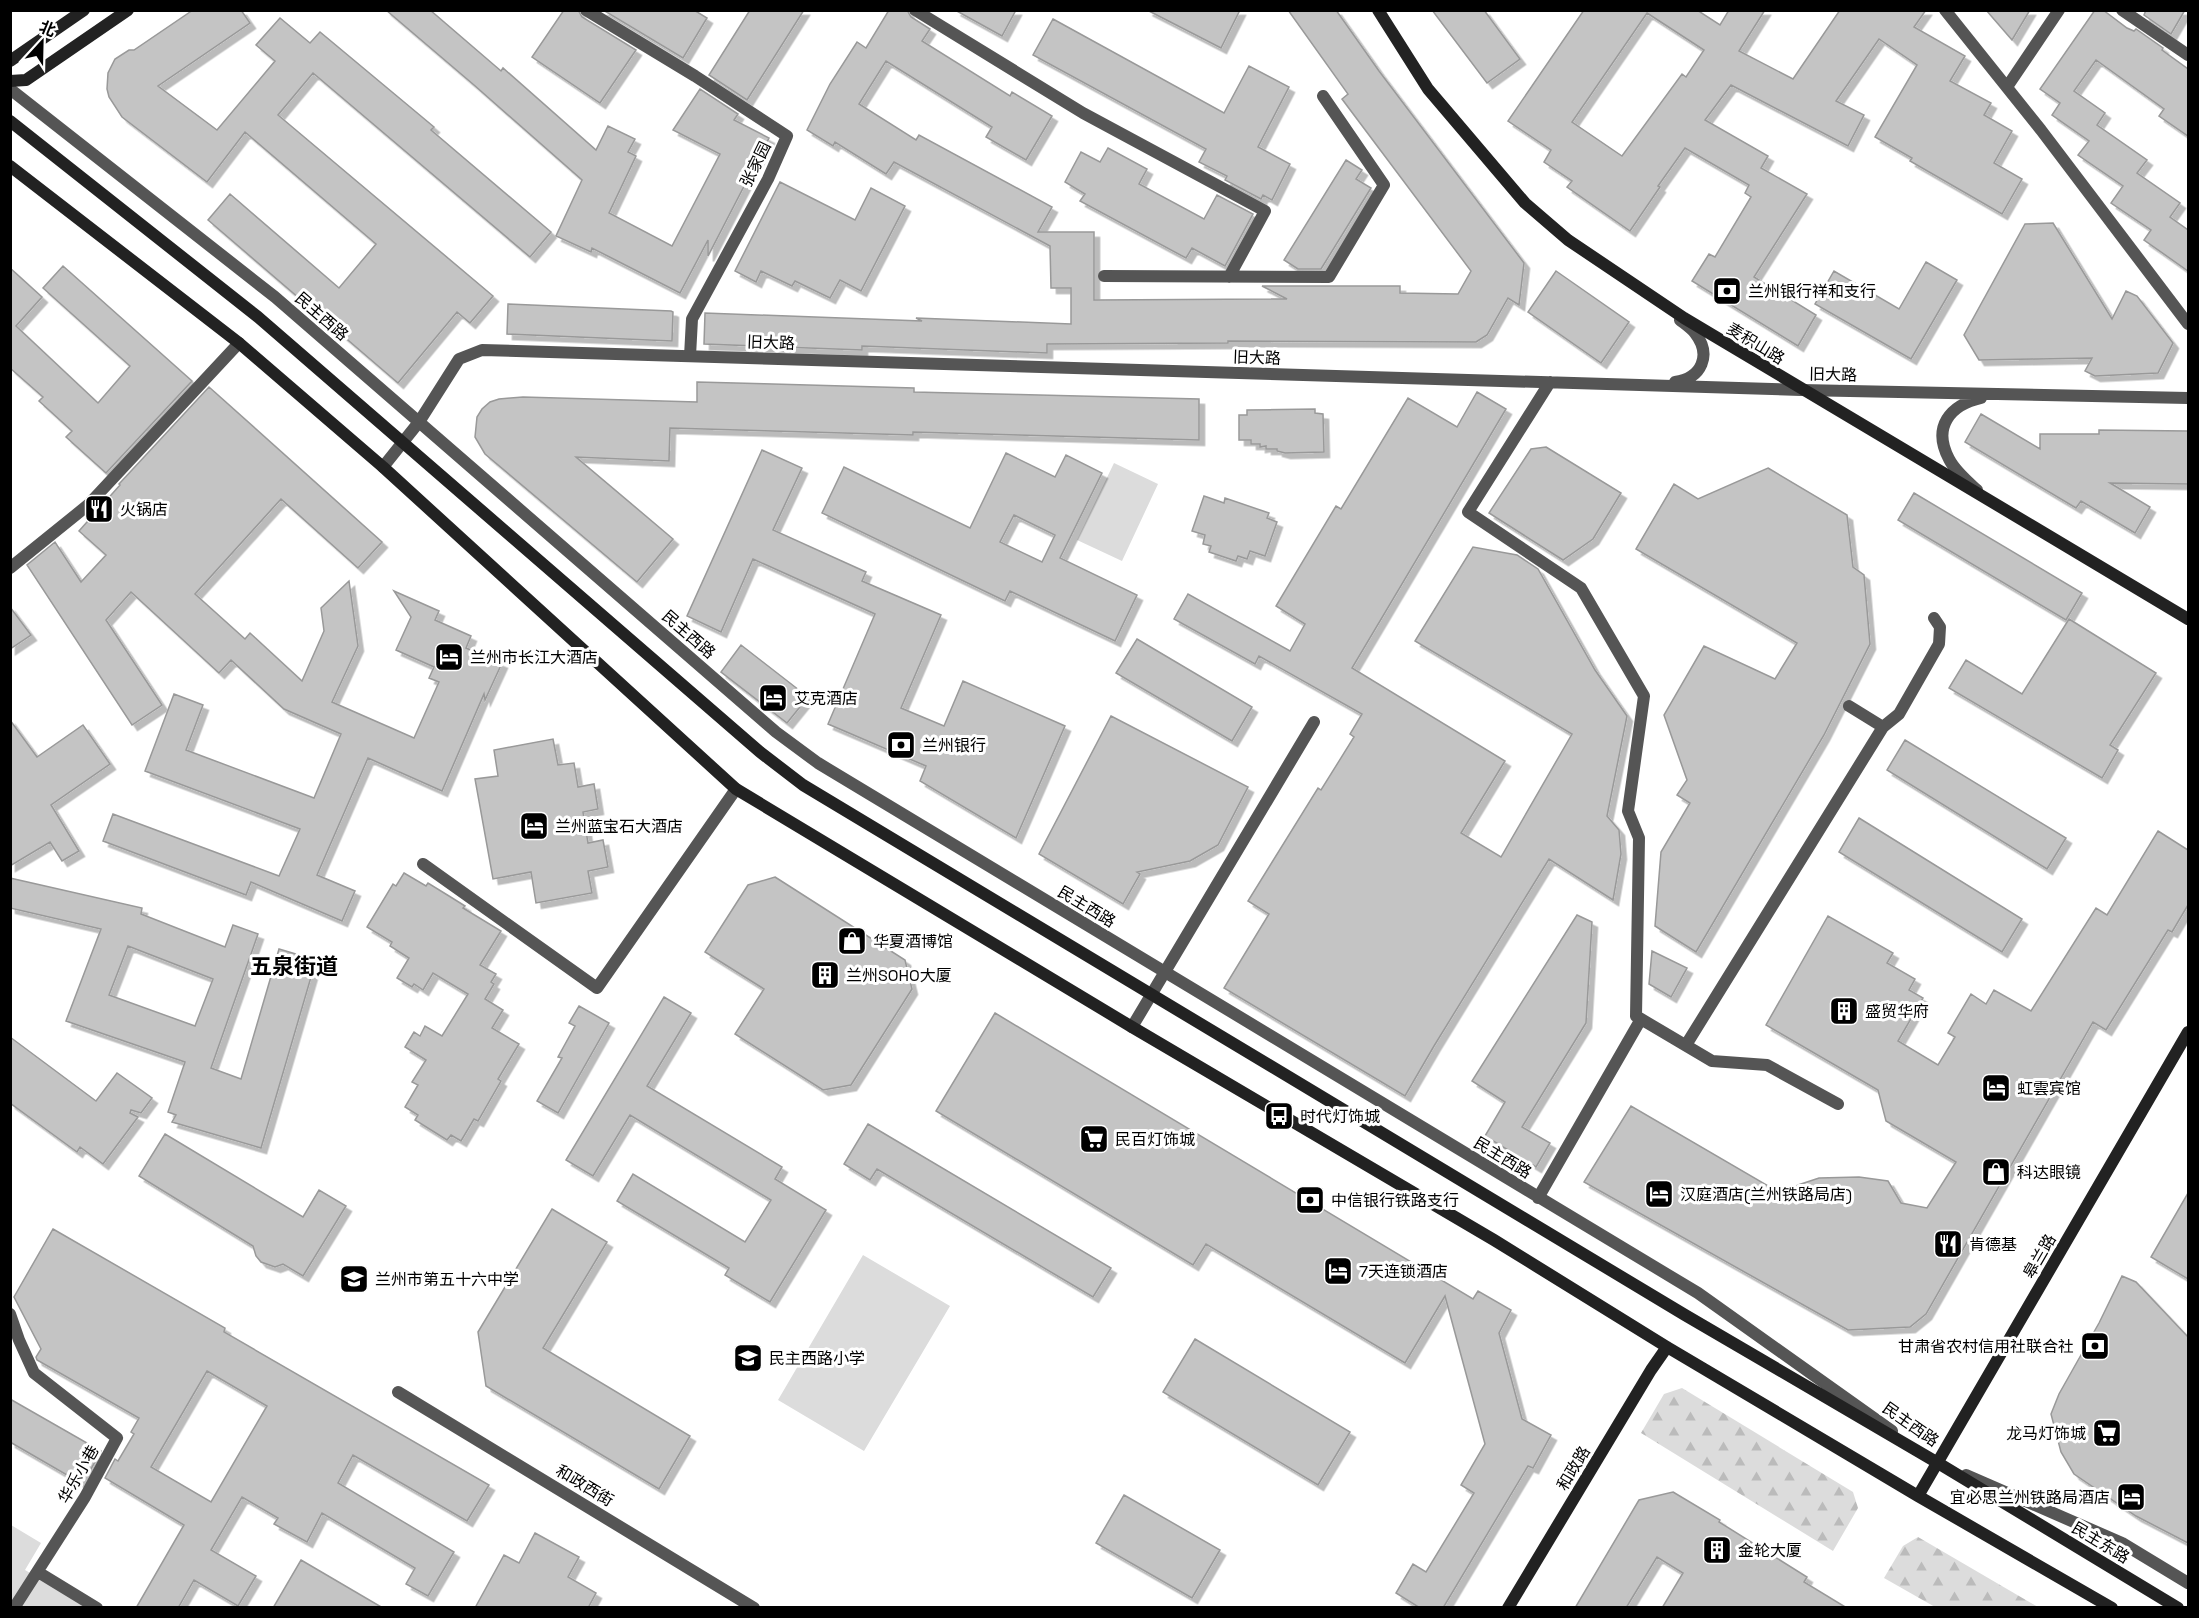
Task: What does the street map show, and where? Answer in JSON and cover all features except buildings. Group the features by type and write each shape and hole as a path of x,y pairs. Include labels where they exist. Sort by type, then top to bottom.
{"main road":[{"path":"10,61 84,10"},
{"path":"10,81 27,80 128,10"},
{"name":"麦积山路","path":"1378,10 1428,89 1525,203 1568,240 1684,318 1800,390 2188,619"},
{"name":"民主西路","path":"10,121 258,317 760,752 803,785 1685,1316 1938,1463"},
{"path":"10,166 239,343 383,467 736,789 1132,1027 1494,1240 1667,1347 2112,1608"},
{"name":"皋兰路","path":"1918,1496 2188,1032"},
{"name":"和政路","path":"1508,1608 1667,1347"},
{"name":"民主东路","path":"1938,1463 2174,1606"},
{"path":"2091,1596 2098,1608"}],"street":[{"name":"张家园","path":"586,10 695,76 787,136 768,179 692,319 690,356"},
{"path":"915,10 1083,113 1265,211 1229,277"},
{"path":"1945,10 2007,87 2188,324"},
{"path":"2007,87 2059,10"},
{"path":"2122,10 2188,55"},
{"name":"民主西路","path":"10,89 275,297 767,724 818,763 1698,1293 1938,1463"},
{"path":"1104,276 1329,277 1384,185 1323,96"},
{"path":"1648,294 1694,331 1702,344 1704,357 1701,366 1690,378 1650,385"},
{"path":"10,568 88,505 239,343"},
{"name":"旧大路","path":"383,467 419,422 459,359 482,350 1800,390 2188,398"},
{"path":"1550,382 1468,512 1581,588 1644,696 1628,811 1639,838 1636,1016 1712,1061 1767,1065 1838,1104"},
{"path":"2004,510 1968,482 1953,466 1944,448 1941,433 1956,407 1967,401 1988,396 2018,395"},
{"path":"1686,1046 1883,727 1899,714 1939,644 1940,627 1934,618"},
{"path":"1849,706 1883,727"},
{"path":"1132,1027 1314,722"},
{"path":"423,864 597,988 736,789"},
{"path":"1538,1198 1641,1019"},
{"name":"华乐小巷","path":"10,1314 34,1372 117,1438 85,1497 14,1608"},
{"name":"和政西街","path":"398,1392 754,1608"},
{"name":"民主东路","path":"1938,1463 2122,1543 2188,1583"},
{"path":"38,1572 97,1608"}],"green space":[{"path":"1114,463 1158,484 1122,561 1077,540"},
{"path":"863,1255 950,1306 864,1451 778,1400"},
{"path":"1682,1388 1853,1492 1858,1508 1833,1551 1641,1433 1664,1394"},
{"path":"11,1525 41,1543 25,1570 88,1607 11,1608"},
{"path":"1918,1537 2038,1607 1935,1607 1884,1578 1903,1546"}],"place":[{"name":"兰州银行祥和支行","path":"1727,291"},
{"name":"火锅店","path":"99,509"},
{"name":"兰州市长江大酒店","path":"449,657"},
{"name":"艾克酒店","path":"773,698"},
{"name":"兰州银行","path":"901,745"},
{"name":"兰州蓝宝石大酒店","path":"534,826"},
{"name":"华夏酒博馆","path":"852,941"},
{"name":"兰州SOHO大厦","path":"825,975"},
{"name":"盛贸华府","path":"1844,1011"},
{"name":"虹雲宾馆","path":"1996,1088"},
{"name":"时代灯饰城","path":"1279,1116"},
{"name":"民百灯饰城","path":"1094,1139"},
{"name":"科达眼镜","path":"1996,1172"},
{"name":"汉庭酒店(兰州铁路局店)","path":"1659,1194"},
{"name":"中信银行铁路支行","path":"1310,1200"},
{"name":"肯德基","path":"1948,1244"},
{"name":"7天连锁酒店","path":"1338,1271"},
{"name":"兰州市第五十六中学","path":"354,1279"},
{"name":"甘肃省农村信用社联合社","path":"2095,1346"},
{"name":"民主西路小学","path":"748,1358"},
{"name":"龙马灯饰城","path":"2107,1433"},
{"name":"宜必思兰州铁路局酒店","path":"2131,1497"},
{"name":"金轮大厦","path":"1717,1550"}],"district":[{"name":"五泉街道","path":"294,966"}]}
